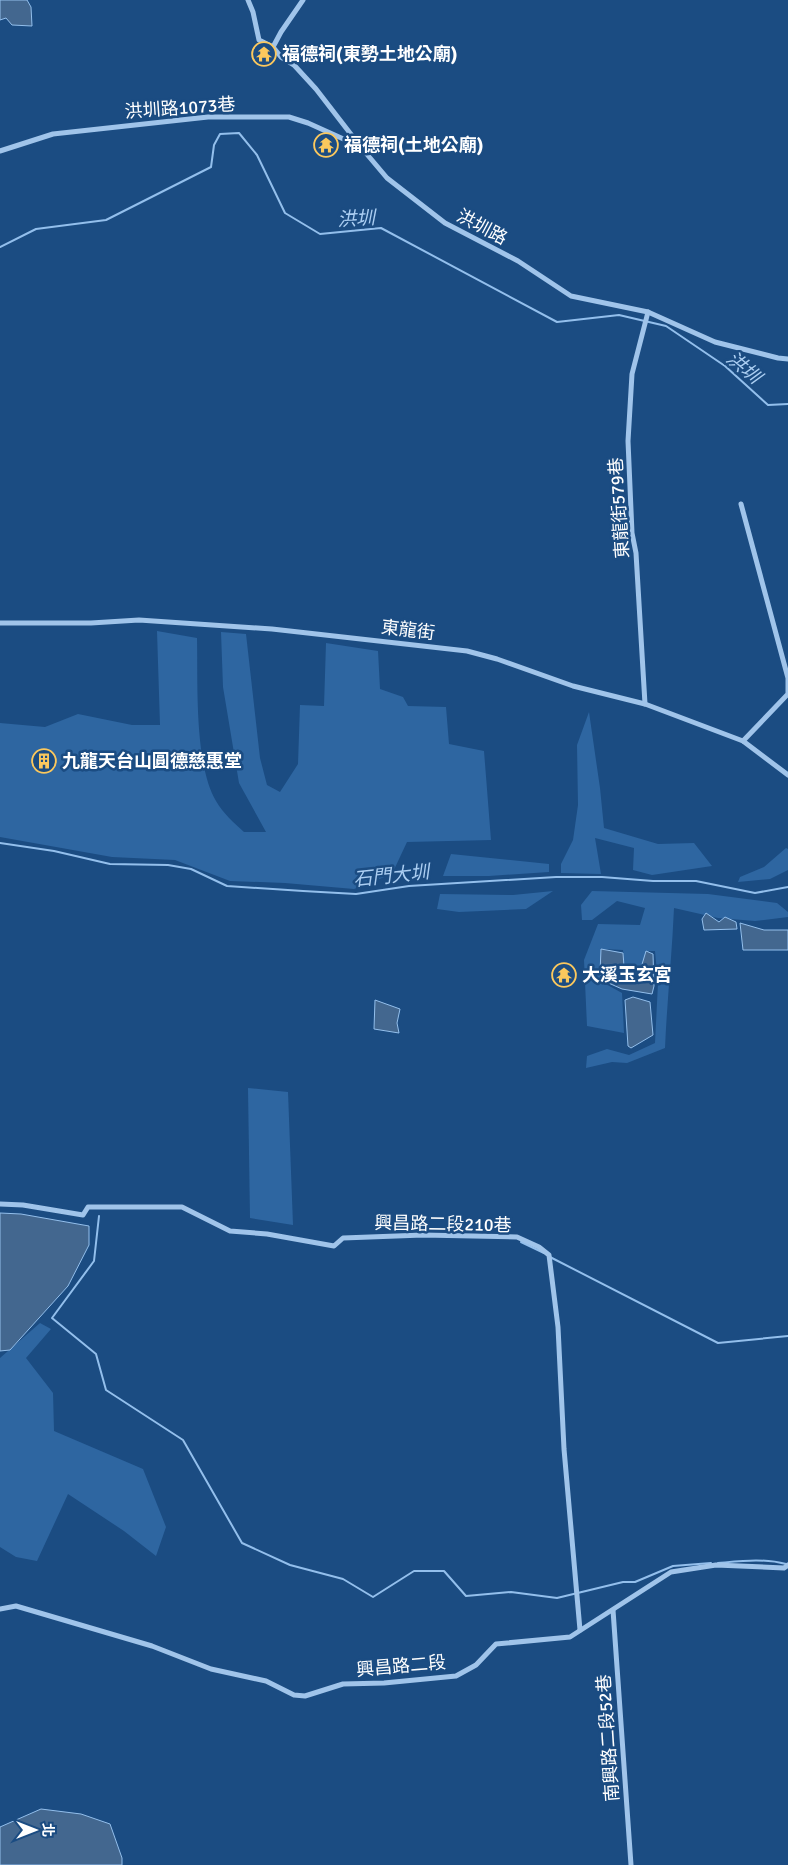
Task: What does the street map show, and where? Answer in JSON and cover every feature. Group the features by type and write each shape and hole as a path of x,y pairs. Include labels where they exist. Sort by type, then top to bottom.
{"street":[{"name":"洪圳路","path":"248,0 253,12 259,40 273,47 281,57 294,65 316,89 387,178 445,224 518,261 571,296 648,312 715,342 788,359"},
{"path":"273,47 303,0"},
{"name":"洪圳路1073巷","path":"0,151 53,134 208,117 289,118 308,123 360,146"},
{"name":"東龍街579巷","path":"645,704 636,553 632,533 628,441 632,374 648,312"},
{"path":"741,504 788,678 788,694 743,742"},
{"name":"東龍街","path":"0,623 91,623 148,620 272,629 467,651 497,659 573,686 645,704 743,742 788,775"},
{"name":"興昌路二段210巷","path":"0,1204 23,1205 83,1215 88,1207 182,1207 230,1231 267,1234 334,1246 343,1238 423,1234 517,1237 539,1247 549,1257 558,1327 564,1449 580,1630"},
{"name":"興昌路二段","path":"0,1609 16,1606 152,1646 211,1668 266,1681 294,1695 306,1696 342,1684 384,1683 456,1676 476,1666 496,1644 570,1637 671,1572 716,1565 787,1566"},
{"name":"南興路二段52巷","path":"613,1610 631,1865"}],"shaded area":[{"path":"0,0 27,0 31,7 32,26 12,25 6,18 0,20"},
{"path":"157,631 197,638 199,722 204,766 216,801 225,814 244,832 266,832 239,783 223,687 221,632 246,634 260,758 267,785 280,792 298,764 300,705 324,706 326,643 378,651 380,689 403,697 408,706 446,707 449,744 484,751 491,840 407,842 392,874 354,889 285,883 230,881 175,860 112,857 0,837 0,723 45,727 78,714 132,725 160,725"},
{"path":"589,712 604,828 658,844 694,843 712,866 652,875 633,870 634,848 595,838 601,874 561,873 561,864 573,840 578,805 577,745"},
{"path":"786,848 788,849 788,870 770,879 738,882 740,877 764,867"},
{"path":"451,854 549,864 549,872 489,876 443,876"},
{"path":"553,891 526,909 459,912 437,909 440,894 513,895"},
{"path":"592,891 708,894 777,903 788,912 788,917 755,921 718,918 674,908 665,1048 627,1063 612,1062 586,1068 587,1056 607,1049 629,1055 655,1043 658,983 655,951 649,951 640,975 625,974 623,950 604,949 602,982 622,993 624,1033 587,1026 584,960 598,924 640,925 645,908 617,901 592,920 582,920 581,905"},
{"path":"706,913 719,922 725,917 736,922 737,929 704,930 702,919"},
{"path":"740,923 764,930 788,930 788,950 743,950"},
{"path":"601,949 623,953 625,980 637,981 646,951 653,954 654,986 652,994 622,989 604,981 600,973"},
{"path":"633,997 650,1002 653,1035 631,1048 628,1046 625,1000"},
{"path":"375,1000 400,1009 397,1023 399,1033 374,1029"},
{"path":"248,1088 288,1092 293,1225 250,1218"},
{"path":"0,1213 21,1214 89,1226 89,1245 68,1286 10,1350 0,1351"},
{"path":"40,1323 51,1329 26,1358 53,1393 54,1431 143,1469 166,1527 156,1556 124,1531 68,1494 37,1561 16,1557 0,1547 0,1358"},
{"path":"41,1809 81,1814 110,1824 122,1858 122,1865 0,1865 0,1827"}],"waterway":[{"name":"洪圳","path":"0,247 36,229 106,220 211,167 214,145 220,134 239,133 257,155 285,213 320,234 381,228 557,322 619,315 666,326 725,366 768,405 788,404"},
{"name":"石門大圳","path":"0,843 54,851 110,864 168,865 191,869 227,886 356,894 409,886 556,877 696,881 755,893 788,887"},
{"path":"99,1216 94,1261 52,1318 96,1354 106,1390 183,1440 242,1543 290,1565 343,1579 373,1597 414,1571 444,1571 466,1596 511,1592 557,1598 623,1582 635,1582 673,1566 711,1563"},
{"path":"521,1242 544,1253"},
{"path":"550,1257 718,1343 788,1336"},
{"path":"718,1563 761,1561 786,1564"}],"place":[{"name":"福德祠(東勢土地公廟)","path":"264,54"},
{"name":"福德祠(土地公廟)","path":"326,145"},
{"name":"九龍天台山圓德慈惠堂","path":"44,761"},
{"name":"大溪玉玄宮","path":"564,975"}]}
